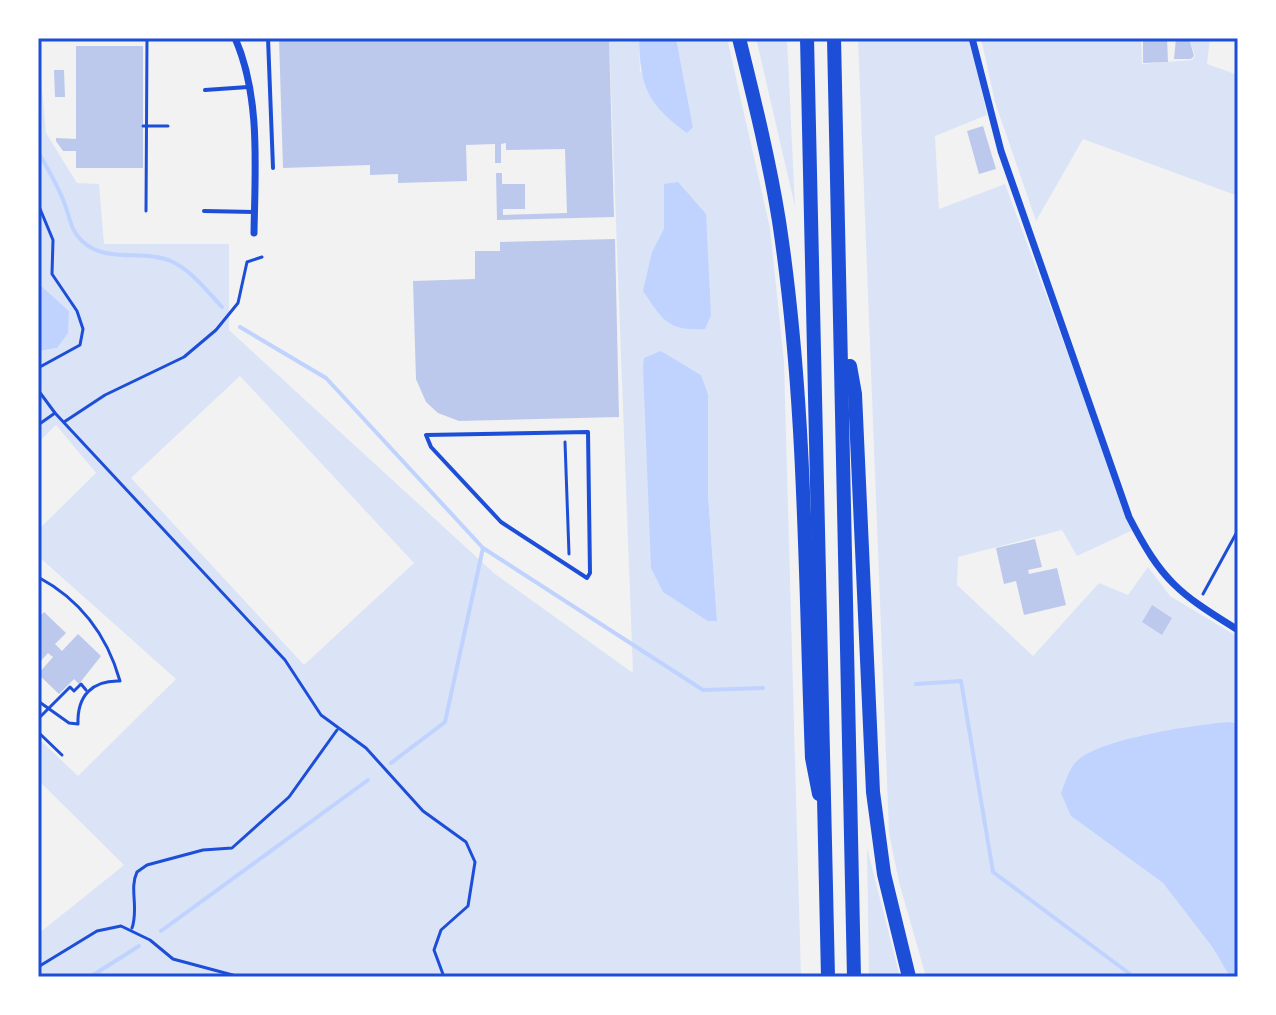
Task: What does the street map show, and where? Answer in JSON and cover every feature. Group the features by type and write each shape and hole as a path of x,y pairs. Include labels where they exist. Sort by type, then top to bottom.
{"highway":[{"path":"739,38 761,125 779,222 797,380 812,758 826,830"},
{"path":"807,38 828,977"},
{"path":"834,38 854,977"},
{"path":"842,314 855,394 873,792 884,874 909,977"}],"street":[{"path":"235,38 250,87 254,233"},
{"path":"972,38 1001,151 1129,517 1148,554 1174,588 1238,630"}],"lane":[{"path":"69,38 118,39"},
{"path":"268,38 273,168"},
{"path":"205,90 250,87"},
{"path":"204,211 254,212"},
{"path":"588,432 590,573 587,578 567,565 501,522 431,447 426,435 588,432"}],"path":[{"path":"146,211 147,38"},
{"path":"145,126 168,126"},
{"path":"38,204 53,240 52,274 77,311 83,329 80,345 38,368"},
{"path":"63,422 105,395 184,357 234,309 247,262 262,257"},
{"path":"38,390 63,422 285,660 321,715 366,748 423,811 466,842 475,862 468,906 437,937 434,950 444,977"},
{"path":"38,425 55,413"},
{"path":"565,432 567,565"},
{"path":"1197,605 1238,530"},
{"path":"38,577 72,600 107,645 120,681 108,681 87,691 78,712 78,724 69,723 38,701"},
{"path":"38,719 70,687 74,691 81,684 87,691"},
{"path":"132,928 137,911 134,888 137,872 147,865 203,850 232,848 289,797 338,730"},
{"path":"38,732 62,755"},
{"path":"38,967 108,926 132,928 173,959 240,977"}],"shaded area":[{"path":"609,38 639,38 640,71 693,127 676,38 727,38 770,228 784,362 801,977 38,977 38,934 124,865 38,780 38,738 78,776 176,679 38,556 38,530 96,473 56,425 38,443 38,351 57,348 69,311 38,283 38,42 46,133 77,183 99,184 104,244 229,244 229,330 495,574 633,673","holes":["661,351 701,375 708,394 708,494 717,620","240,376 414,563 304,665 131,478"]},
{"path":"756,38 787,38 795,207"},
{"path":"858,38 970,38 987,115 935,136 939,209 1005,184 1133,530 1077,556 1062,530 958,557 957,585 1033,656 1099,583 1128,595 1148,567 1170,596 1238,637 1238,724 1228,722 1071,816 1163,883 1213,948 1230,977 926,977 899,882 889,833"},
{"path":"981,38 1141,38 1142,64 1192,60 1195,56 1189,38 1210,38 1207,64 1238,75 1238,196 1083,139 1036,221 995,102"},
{"path":"867,848 900,977 869,977"}],"water":[{"path":"639,38 676,38 693,127 687,133 663,113 648,93 641,69"},
{"path":"678,182 706,214 711,315 705,329 682,328 667,322 643,291 652,252 664,229 664,184"},
{"path":"38,283 69,311 68,333 57,348 38,351"},
{"path":"661,351 701,375 708,394 708,494 717,621 708,621 663,592 651,568 643,366 644,358"},
{"path":"1229,722 1238,724 1238,977 1230,977 1213,948 1163,883 1071,816 1061,793 1073,766 1091,752 1150,734"}],"building":[{"path":"279,38 609,38 614,217 497,220 496,173 502,173 502,184 525,184 525,209 503,209 503,215 567,213 565,149 506,150 506,143 501,144 501,163 495,163 495,144 466,145 467,181 398,183 398,174 370,175 370,165 283,168"},
{"path":"1143,38 1167,38 1168,62 1143,63"},
{"path":"1176,38 1189,38 1194,56 1191,59 1174,59"},
{"path":"76,46 143,46 143,168 76,168 76,151 63,151 56,141 56,138 76,139"},
{"path":"54,70 64,70 65,97 55,97"},
{"path":"983,126 996,169 979,174 967,131"},
{"path":"615,239 619,417 459,421 438,413 426,402 416,379 413,281 475,279 475,251 500,251 500,242"},
{"path":"1035,539 1042,567 1028,570 1029,574 1057,568 1066,605 1024,615 1016,581 1004,584 996,548"},
{"path":"1152,605 1172,618 1162,635 1142,622"},
{"path":"44,612 66,633 55,644 62,651 78,634 101,656 79,684 74,679 59,694 38,674 53,657 48,653 38,664 38,618"}],"waterway":[{"path":"38,152 82,241 102,252 171,261 192,275 222,307"},
{"path":"240,327 326,378 483,548 703,690 763,688"},
{"path":"391,763 445,722 483,548"},
{"path":"916,684 961,681 993,872 1134,977"},
{"path":"161,931 368,780"},
{"path":"90,977 139,946"}]}
